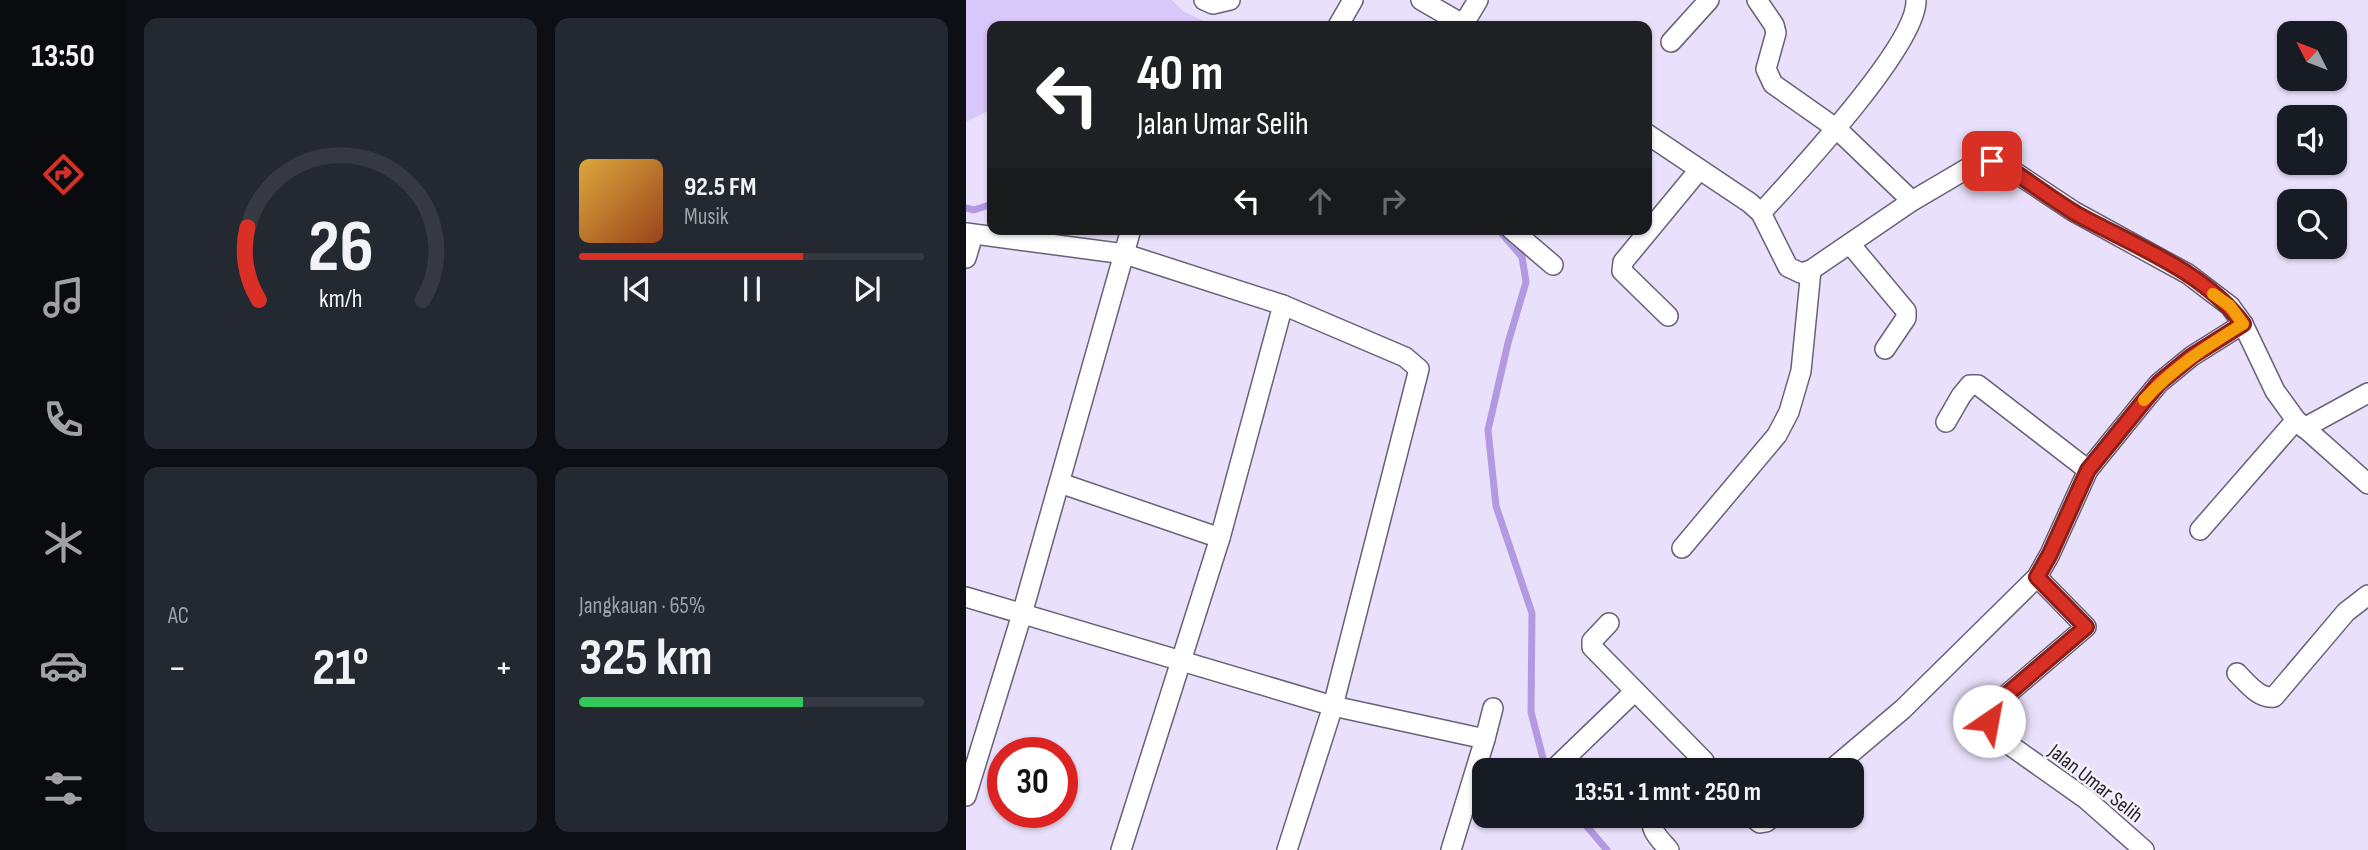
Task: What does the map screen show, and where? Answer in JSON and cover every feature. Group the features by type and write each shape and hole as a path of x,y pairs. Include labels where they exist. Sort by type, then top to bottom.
{"street":[{"path":"1203,0 1213,4 1230,0"},
{"path":"1341,21 1353,0"},
{"path":"1422,0 1457,21"},
{"path":"1466,21 1478,0"},
{"path":"1671,42 1709,0"},
{"path":"1758,0 1776,33 1766,69 1773,84 1837,130 1912,201"},
{"path":"1761,213 1837,130 1900,42 1913,19 1916,0"},
{"path":"1652,137 1750,203 1761,213 1788,267 1801,272 1811,270 1912,201 1980,161 2004,165 2073,211 2188,274 2230,306 2243,324 2275,391 2300,424 2368,484"},
{"path":"1652,227 1699,170"},
{"path":"966,258 969,234 1125,254 1283,304 1405,357 1419,369 1333,706 1287,850"},
{"path":"966,796 1022,614 1130,235"},
{"path":"1518,235 1553,265"},
{"path":"1645,235 1623,262 1622,271 1668,316"},
{"path":"1850,243 1906,311 1906,318 1885,349"},
{"path":"1682,548 1777,435 1789,412 1801,371 1811,270"},
{"path":"1121,850 1220,538 1283,304"},
{"path":"1845,758 1912,701 2037,577 2088,470 2159,383 2192,356 2243,324"},
{"path":"1946,422 1970,385 1978,385 2088,470"},
{"path":"2200,530 2300,424 2368,393"},
{"path":"1060,483 1220,538"},
{"name":"Jalan Umar Selih","path":"2037,577 2086,627 1991,708 1989,721 1997,736 2086,799 2144,850"},
{"path":"2237,673 2258,694 2267,698 2274,697 2346,612 2368,595"},
{"path":"966,597 1333,706 1485,740"},
{"path":"1608,623 1592,641 1592,647 1701,758"},
{"path":"1565,758 1635,691"},
{"path":"1451,850 1493,708"},
{"path":"1652,828 1669,850"}],"shaded area":[{"path":"966,0 1172,0 1183,11 1204,21 987,21 987,112 966,122"}],"waterway":[{"path":"966,208 974,210 987,206"},
{"path":"1503,235 1522,257 1526,282 1508,343 1488,430 1496,506 1532,613 1531,712 1543,758"},
{"path":"1588,828 1607,850"}],"slow traffic":[{"path":"2144,400 2159,383 2192,356 2243,324 2230,306 2213,294"}],"route":[{"path":"1989,721 1991,708 1998,701 2086,627 2037,577 2088,470 2159,383 2192,356 2243,324 2230,306 2188,274 2073,211 2004,165 1992,161"}]}
